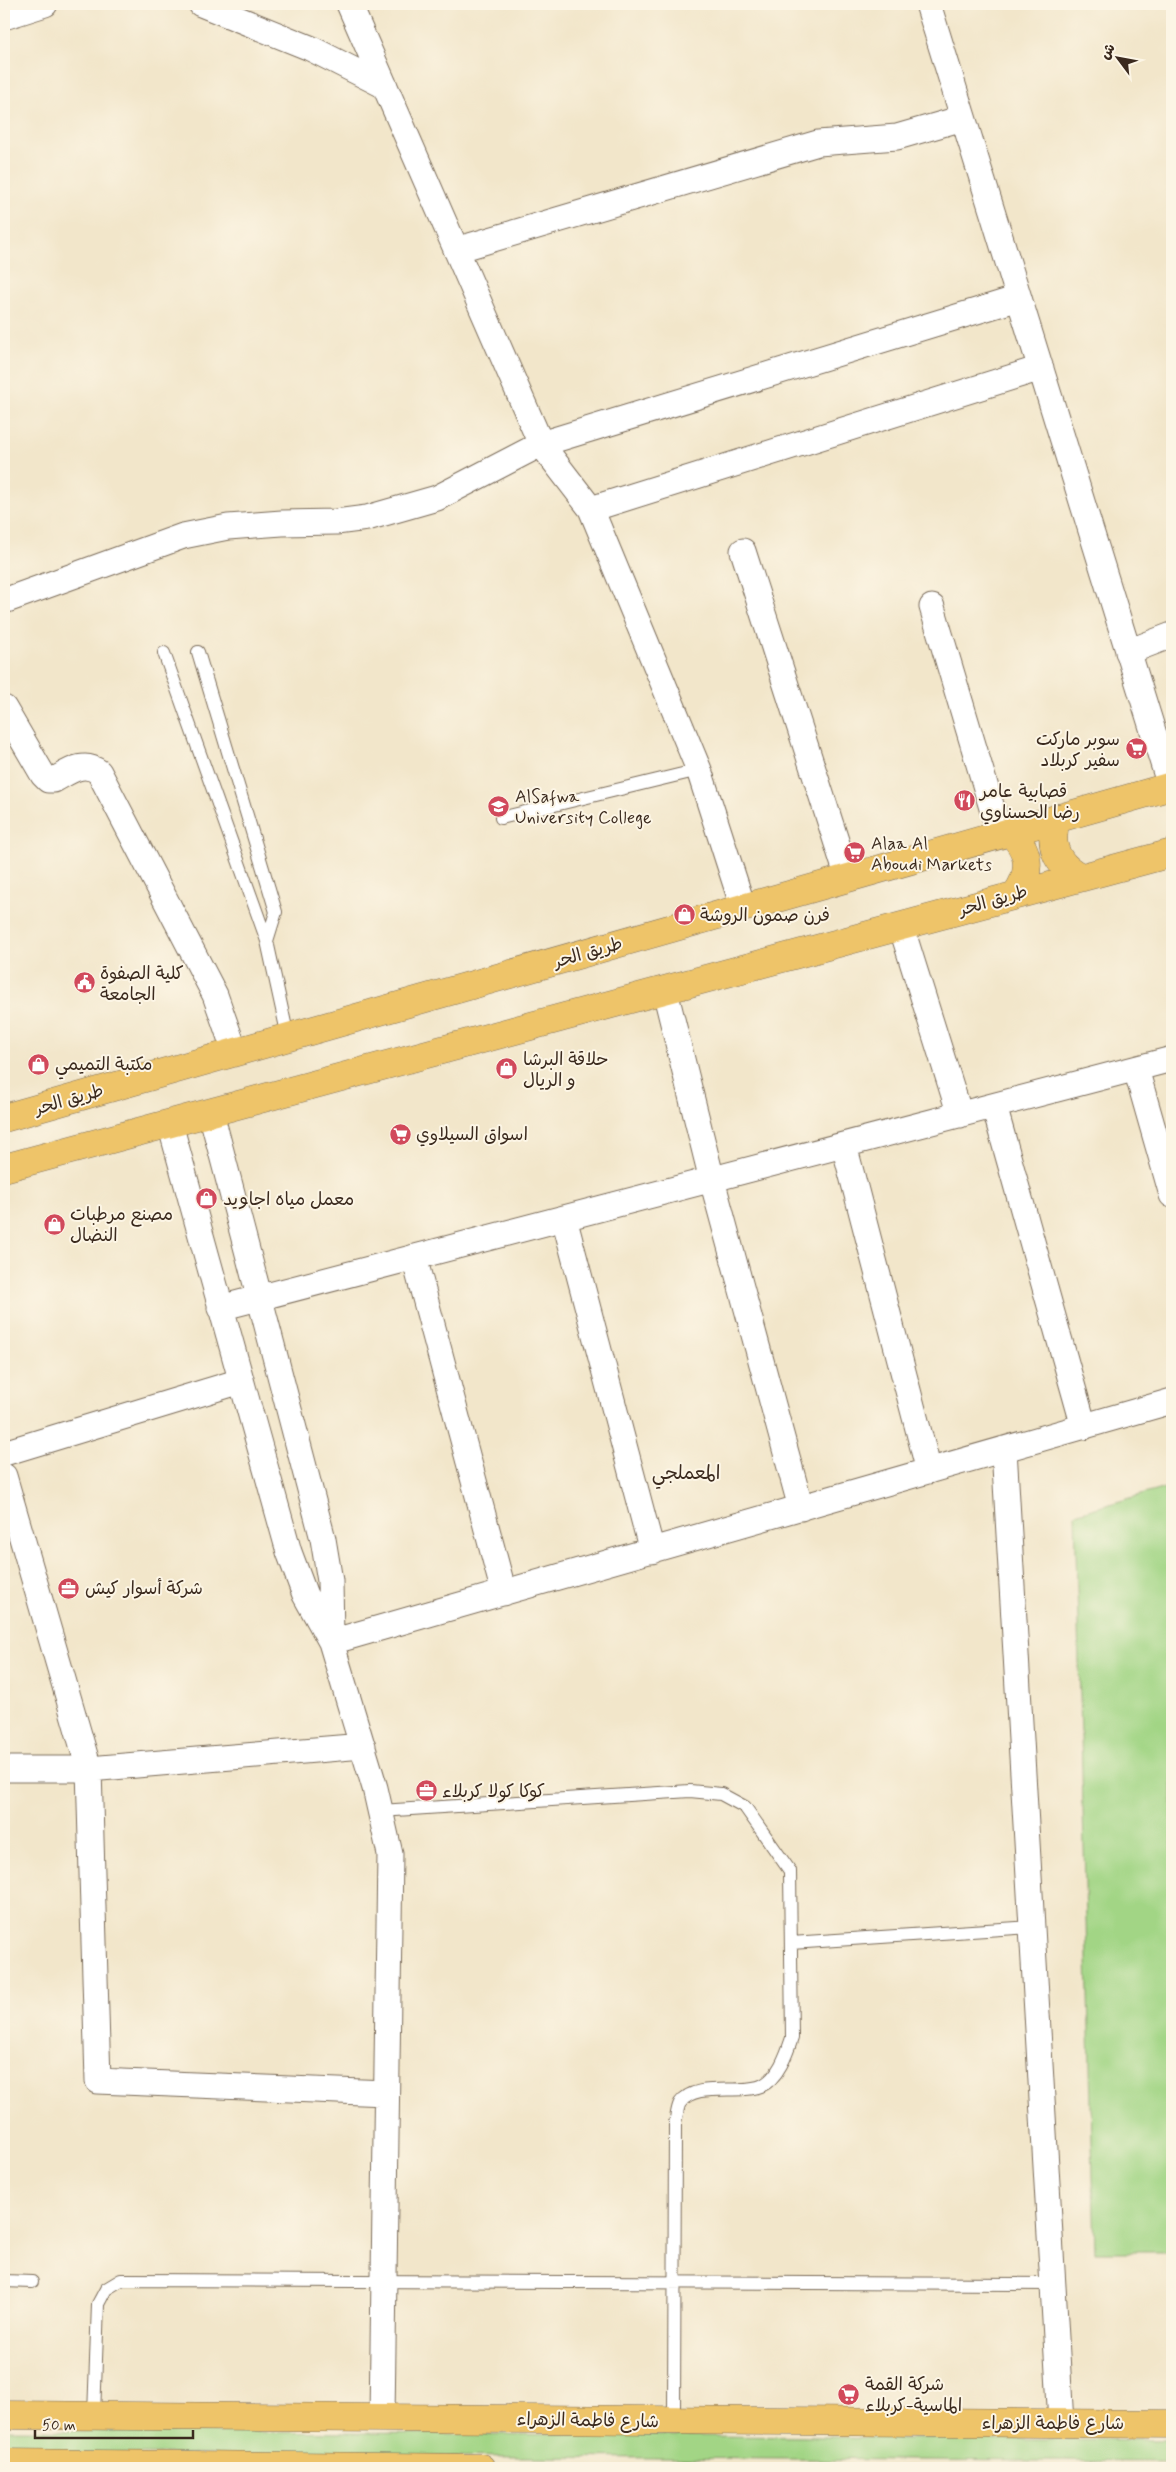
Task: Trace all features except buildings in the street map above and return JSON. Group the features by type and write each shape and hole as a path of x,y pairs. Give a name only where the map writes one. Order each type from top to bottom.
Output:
{"main road":[{"name":"طريق الحر","path":"4,1118 1171,786"},
{"path":"1057,818 1053,830 1054,852 1064,867 1079,876"},
{"path":"1005,833 1019,840 1028,861 1028,872 1017,893"},
{"name":"طريق الحر","path":"4,1168 665,991 1079,876 1172,853"},
{"name":"شارع فاطمة الزهراء","path":"4,2415 1172,2424"},
{"path":"4,2464 481,2468"}],"street":[{"path":"4,17 45,4"},
{"path":"201,4 310,48 385,86"},
{"path":"349,4 541,444 591,509 698,770 743,907"},
{"path":"928,4 1171,786"},
{"path":"456,250 818,143 897,137 964,118"},
{"path":"4,601 183,536 228,527 336,522 368,518 437,498 541,444 1019,298"},
{"path":"591,509 1041,368"},
{"path":"743,551 848,878"},
{"path":"932,607 1005,833"},
{"path":"1128,652 1172,635"},
{"path":"4,708 43,775 48,780 54,780 83,766 91,767 99,772 215,995 235,1052"},
{"path":"901,926 960,1115"},
{"path":"665,991 712,1180 801,1508"},
{"path":"220,1308 1172,1060"},
{"path":"1136,1069 1172,1195"},
{"path":"994,1106 1084,1427"},
{"path":"211,1113 328,1560 331,1642"},
{"path":"170,1124 288,1552 305,1595 331,1642 362,1746 390,1854 382,2418"},
{"path":"844,1145 929,1471"},
{"path":"564,1218 652,1551"},
{"path":"414,1257 504,1593"},
{"path":"4,1453 241,1381"},
{"path":"331,1642 1172,1401"},
{"path":"1004,1449 1061,2423"},
{"path":"4,1476 90,1769 98,2080 386,2093"},
{"path":"4,1769 90,1769 362,1746"}],"lane":[{"path":"198,652 276,912 267,941"},
{"path":"164,653 267,941 288,1037"},
{"path":"501,818 698,770"},
{"path":"380,1811 690,1791 721,1794 745,1807 790,1871 792,2038 786,2055 776,2072 763,2086 745,2090 694,2092 680,2104 676,2122 674,2420"},
{"path":"791,1943 1032,1927"},
{"path":"94,2415 98,2304 106,2289 121,2280 1053,2284"},
{"path":"4,2281 32,2282"}],"green space":[{"path":"1172,1486 1172,2252 1095,2252 1075,1514"},
{"path":"4,2430 1172,2440 1172,2462 4,2453"}],"place":[{"name":"سوبر ماركت سفير كربلاد","path":"1136,749"},
{"name":"قصابية عامر رضا الحسناوي","path":"964,801"},
{"name":"AlSafwa University College","path":"499,806"},
{"name":"Alaa Al Aboudi Markets","path":"855,853"},
{"name":"فرن صمون الروشة","path":"684,915"},
{"name":"كلية الصفوة الجامعة","path":"84,983"},
{"name":"مكتبة التميمي","path":"39,1064"},
{"name":"حلاقة البرشا و الريال","path":"507,1069"},
{"name":"اسواق السيلاوي","path":"400,1134"},
{"name":"معمل مياه اجاويد","path":"207,1199"},
{"name":"مصنع مرطبات النضال","path":"54,1224"},
{"name":"شركة أسوار كيش","path":"69,1588"},
{"name":"كوكا كولا كربلاء","path":"426,1791"},
{"name":"شركة القمة الماسية-كربلاء","path":"849,2394"}],"district":[{"name":"المعملجي","path":"686,1472"}]}
